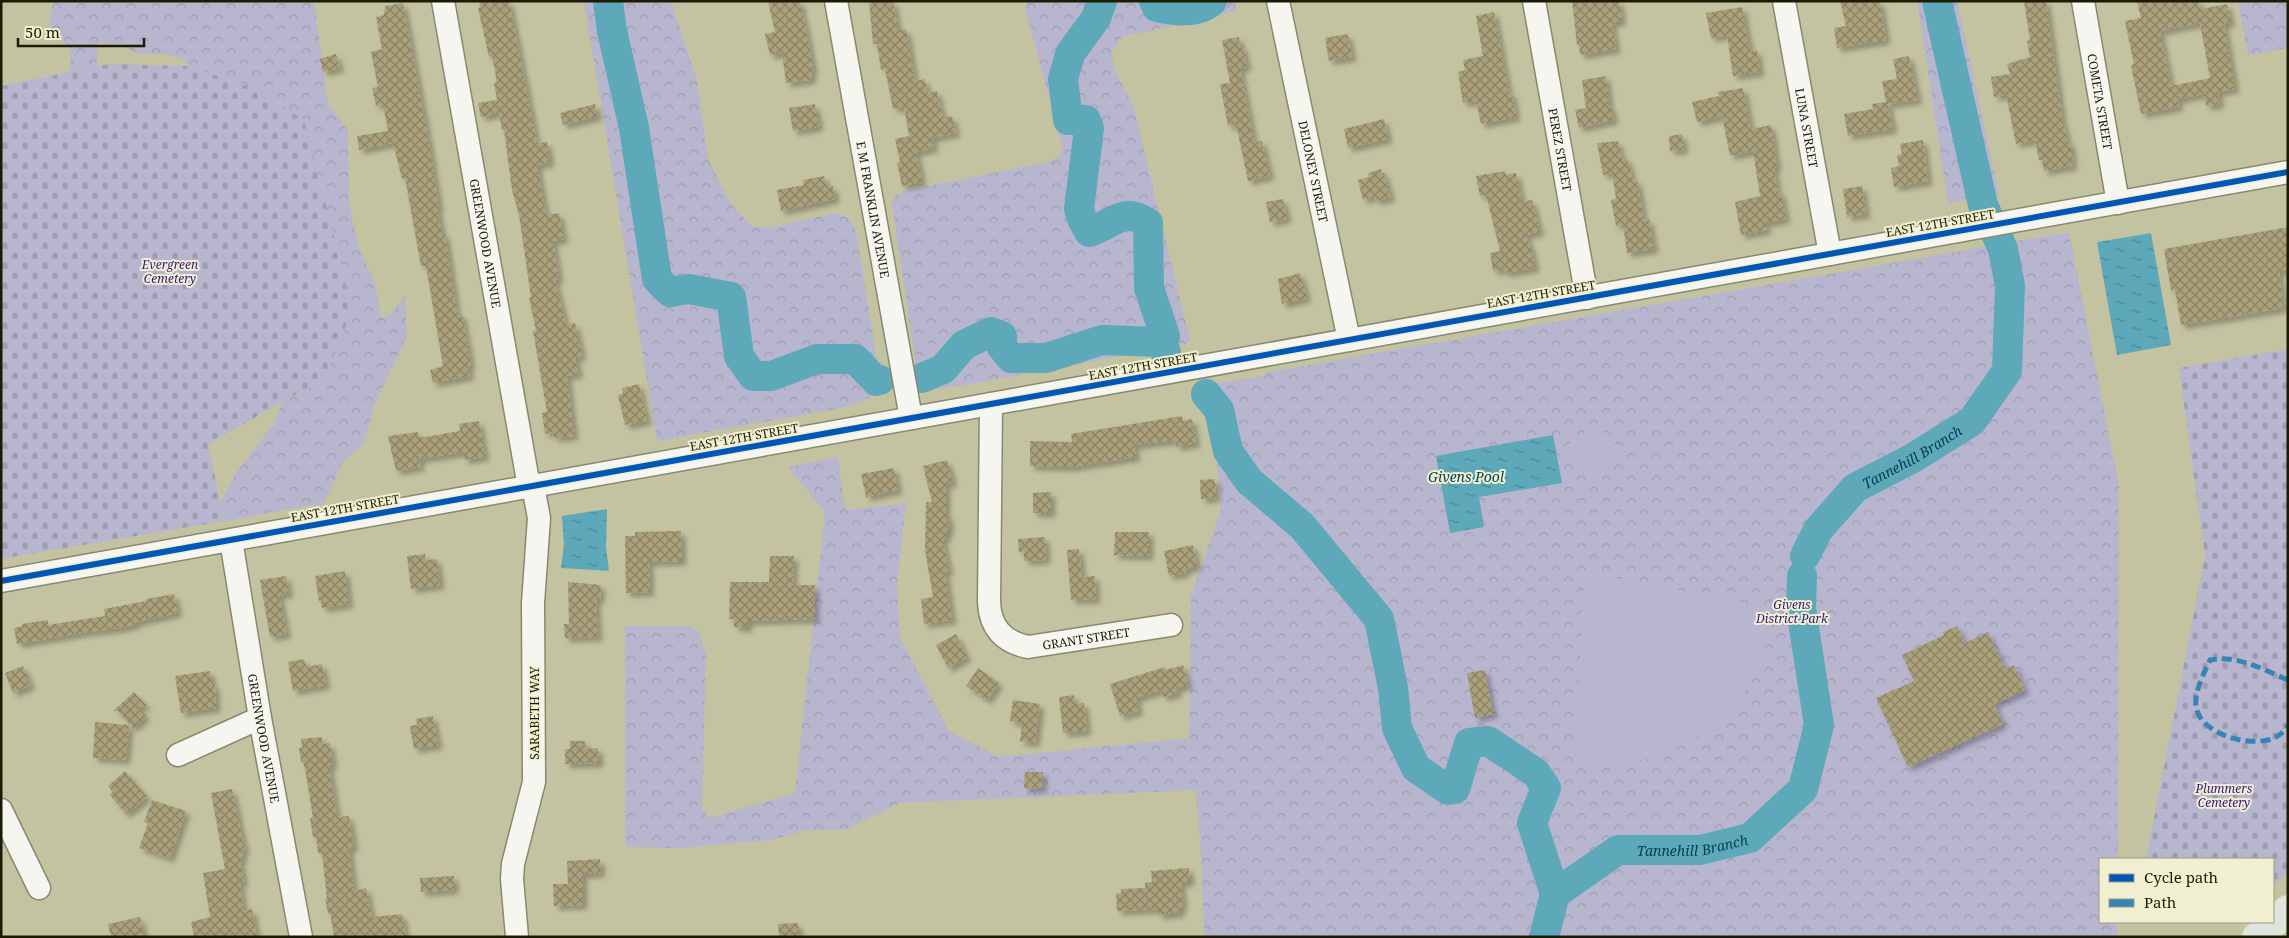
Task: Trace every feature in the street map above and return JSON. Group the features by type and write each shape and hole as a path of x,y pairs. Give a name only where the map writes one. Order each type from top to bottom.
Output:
{"main road":[{"path":"2262,935 2288,910"}],"street":[{"name":"GREENWOOD AVENUE","path":"443,1 531,486"},
{"name":"E M FRANKLIN AVENUE","path":"836,1 911,418"},
{"name":"DELONEY STREET","path":"1278,1 1349,340"},
{"name":"PEREZ STREET","path":"1534,1 1587,298"},
{"name":"LUNA STREET","path":"1784,1 1830,254"},
{"name":"COMETA STREET","path":"2082,1 2118,203"},
{"name":"EAST 12TH STREET","path":"1,581 2288,172"},
{"name":"GRANT STREET","path":"991,404 989,602 992,622 1004,638 1017,645 1028,647 1171,624"},
{"name":"SARABETH WAY","path":"517,937 512,879 513,864 534,782 533,603 539,518 531,486"},
{"name":"GREENWOOD AVENUE","path":"230,540 260,718 301,937"},
{"path":"178,755 260,718"},
{"path":"1,810 39,888"}],"green space":[{"path":"53,1 314,1 328,104 348,131 349,201 358,246 375,282 381,318 391,314 405,296 407,336 374,406 364,444 343,462 324,503 224,521 220,502 236,473 274,423 283,402 325,378 250,87 189,66 182,58 164,54 138,54 123,45 97,43 97,67 70,72 71,50 60,38 49,31"},
{"path":"584,1 671,1 697,81 708,159 731,204 752,227 774,227 834,213 849,218 856,231 880,378 870,397 847,407 657,441"},
{"path":"1026,1 1237,1 1234,12 1122,37 1112,50 1114,69 1133,105 1190,340 1186,344 965,385 926,390 918,379 892,205 894,197 903,191 1048,162 1059,157 1062,145 1026,12"},
{"path":"1917,1 1957,1 1999,194 1948,203"},
{"path":"2238,1 2288,1 2288,48 2248,55"},
{"name":"Evergreen Cemetery","path":"109,64 189,66 250,87 304,120 345,279 349,317 325,378 208,444 224,521 1,559 1,86"},
{"name":"Givens District Park","path":"2069,232 2119,486 2118,858 2099,858 2099,923 2117,923 2117,937 1204,937 1202,872 1196,790 900,803 845,830 806,830 772,840 678,848 625,847 625,626 690,626 699,632 706,654 702,809 710,818 795,793 825,512 788,467 838,457 845,510 906,503 897,586 900,638 949,731 999,757 1189,738 1191,595 1221,510 1210,384 1264,376 1263,373"},
{"name":"Plummers Cemetery","path":"2288,349 2288,873 2274,885 2274,858 2146,858 2205,556 2179,368"},
{"path":"1596,429 1607,435 1614,442 1617,451 1616,459 1605,470 1596,472 1584,470 1582,476 1570,462 1569,447 1574,435 1578,438 1586,431"},
{"path":"1597,574 1773,609 1768,636 1760,662 1738,701 1720,720 1677,748 1627,763 1601,765 1575,763 1584,583"}],"water":[{"path":"2151,233 2171,345 2117,355 2097,242"},
{"name":"Givens Pool","path":"1553,435 1562,483 1479,497 1484,527 1450,533 1436,456"},
{"path":"607,509 606,547 609,571 561,568 564,545 562,516"}],"building":[{"path":"479,1 509,1 537,143 547,142 550,163 537,165 546,215 559,213 564,239 553,241 559,279 555,280 566,325 575,323 582,356 575,357 579,374 567,376 574,436 554,438 553,432 545,434 542,413 547,412 533,331 536,331 529,297 531,297 519,215 512,190 504,130 502,130 499,113 481,117 478,103 497,100 494,83 497,82 492,56 489,57 478,8 480,7"},
{"path":"768,1 800,1 813,66 811,80 786,83 782,53 770,55 765,34 775,32"},
{"path":"869,1 893,1 898,30 906,29 915,81 925,79 927,93 937,91 943,118 952,116 956,133 932,138 934,148 916,152 922,182 902,186 897,163 900,162 895,139 909,136 904,107 893,109 885,69 881,70 877,44 873,44"},
{"path":"1572,1 1619,1 1622,21 1612,23 1616,49 1580,55 1579,45 1577,45"},
{"path":"1840,1 1880,1 1886,40 1837,48 1834,28 1846,26"},
{"path":"2024,1 2046,1 2062,118 2068,143 2071,143 2073,166 2044,171 2042,160 2039,160 2035,140 2016,144 2006,95 1994,97 1991,77 2010,74 2007,64 2030,57 2027,41 2030,40"},
{"path":"2137,1 2199,1 2200,9 2227,4 2231,22 2224,24 2235,89 2218,92 2220,104 2206,106 2204,94 2178,99 2179,107 2141,114 2131,65 2134,64 2125,21 2141,18","holes":["2200,23 2210,78 2171,86 2160,31"]},
{"path":"403,3 430,149 439,208 437,208 442,234 445,234 457,314 462,314 471,365 468,366 470,376 433,383 430,370 443,366 426,266 421,266 405,178 402,179 393,143 359,150 357,136 388,131 383,105 376,106 372,88 378,87 371,52 382,49 376,17 384,15 385,6"},
{"path":"1742,7 1750,51 1757,50 1760,72 1733,76 1727,35 1711,38 1706,13"},
{"path":"1494,12 1509,94 1512,93 1516,117 1481,124 1476,101 1463,103 1458,72 1465,70 1463,60 1483,56 1476,16"},
{"path":"1348,34 1352,57 1329,61 1325,38"},
{"path":"1239,37 1240,46 1243,46 1247,67 1240,68 1254,142 1262,141 1270,176 1248,181 1236,124 1228,126 1220,84 1230,83 1222,40"},
{"path":"336,54 340,68 323,72 320,59"},
{"path":"1909,56 1918,100 1888,104 1893,129 1848,136 1844,114 1873,109 1872,104 1886,102 1882,81 1897,79 1893,59"},
{"path":"1606,76 1609,106 1611,106 1614,120 1579,128 1575,110 1586,108 1582,80"},
{"path":"1743,88 1751,129 1771,125 1777,166 1774,167 1778,193 1781,192 1786,219 1765,223 1767,230 1741,235 1735,202 1760,196 1753,151 1730,156 1722,116 1697,122 1692,102 1719,96 1718,92"},
{"path":"595,104 598,116 563,125 560,113"},
{"path":"815,104 819,127 793,131 789,108"},
{"path":"1384,119 1388,139 1348,148 1344,129"},
{"path":"1682,134 1684,150 1670,151 1669,136"},
{"path":"1923,140 1928,181 1894,187 1891,168 1899,166 1897,155 1902,154 1900,144"},
{"path":"1618,141 1622,159 1627,158 1633,181 1637,180 1644,220 1649,219 1654,249 1627,253 1623,224 1616,226 1611,200 1616,199 1612,173 1603,175 1597,143"},
{"path":"1381,169 1391,197 1376,201 1374,196 1363,200 1358,180 1369,177 1368,173"},
{"path":"1505,171 1506,175 1516,173 1522,202 1532,200 1540,232 1526,235 1532,251 1535,268 1505,273 1504,269 1493,271 1490,253 1500,251 1486,195 1480,196 1476,176"},
{"path":"824,176 827,187 833,186 835,199 781,211 777,190 804,185 803,180"},
{"path":"1862,186 1866,214 1847,217 1843,189"},
{"path":"1283,199 1287,219 1270,222 1266,202"},
{"path":"2288,227 2288,271 2279,271 2284,308 2181,325 2175,290 2171,291 2164,249"},
{"path":"1300,273 1307,298 1282,304 1278,279"},
{"path":"639,384 647,421 625,425 618,395 623,394 622,388"},
{"path":"1182,416 1183,421 1192,419 1196,443 1176,447 1175,440 1134,445 1136,457 1071,467 1030,466 1030,441 1072,442 1071,434"},
{"path":"479,421 485,457 464,460 463,452 419,459 421,467 396,471 388,436 418,432 419,438 460,431 459,424"},
{"path":"947,460 953,482 946,484 946,516 949,516 949,532 946,532 946,538 943,539 949,571 945,572 952,620 924,624 921,599 933,597 925,550 926,502 932,502 923,466"},
{"path":"894,468 898,490 866,497 861,474"},
{"path":"1215,479 1216,498 1201,499 1200,480"},
{"path":"1051,492 1051,513 1033,513 1033,493"},
{"path":"681,531 682,561 649,562 650,592 626,593 625,536 635,536 635,532"},
{"path":"1115,532 1149,532 1149,556 1114,555"},
{"path":"1045,537 1046,560 1024,561 1024,551 1019,552 1018,539"},
{"path":"1193,545 1197,566 1185,569 1186,573 1169,576 1164,551"},
{"path":"1079,549 1082,577 1095,576 1096,599 1071,600 1067,550"},
{"path":"425,554 426,560 437,559 440,585 411,589 407,556"},
{"path":"770,556 794,556 793,585 815,585 815,619 748,621 748,628 734,627 734,619 729,619 730,582 769,582"},
{"path":"345,571 349,604 322,608 315,576"},
{"path":"286,576 289,593 279,595 287,634 270,637 260,580"},
{"path":"568,582 601,585 600,599 596,599 598,637 565,638 564,624 569,624"},
{"path":"174,594 178,613 136,622 137,624 122,628 17,644 14,628 22,626 22,624 48,620 48,625 105,616 104,609"},
{"path":"1957,626 1965,643 1988,632 2005,669 2014,665 2025,690 1994,704 2003,724 1908,767 1876,698 1914,681 1902,655 1944,635 1943,632"},
{"path":"956,634 967,657 948,668 936,645"},
{"path":"304,659 306,667 322,664 326,685 293,691 288,662"},
{"path":"1183,665 1188,685 1176,688 1178,693 1163,697 1161,690 1136,698 1139,711 1120,716 1110,684 1165,667 1166,670"},
{"path":"23,666 31,685 13,693 5,673"},
{"path":"978,668 999,683 987,700 966,686"},
{"path":"1485,670 1493,714 1475,718 1467,673"},
{"path":"210,671 212,684 215,684 216,708 181,713 175,676"},
{"path":"134,692 147,706 138,707 146,716 133,728 118,711 113,711"},
{"path":"1074,695 1075,704 1084,703 1087,731 1063,733 1059,697"},
{"path":"1013,700 1040,704 1035,743 1020,741 1022,723 1010,721"},
{"path":"433,716 438,745 414,749 410,726 417,725 416,719"},
{"path":"95,722 129,725 126,760 93,758"},
{"path":"322,737 322,744 330,743 333,765 329,765 337,817 349,816 354,847 349,848 354,891 366,888 372,917 402,914 406,937 334,937 330,913 328,913 325,899 327,899 322,853 318,853 316,837 313,837 310,818 313,818 305,768 303,762 301,762 299,748 302,748 301,739"},
{"path":"570,741 585,741 585,749 598,748 599,763 565,764 565,749 570,749"},
{"path":"125,771 147,797 126,814 110,795 113,792 108,786"},
{"path":"1025,772 1043,772 1042,789 1024,788"},
{"path":"232,789 245,850 242,851 243,859 240,860 244,882 240,883 244,911 252,909 257,937 194,937 191,922 210,917 203,873 225,869 211,793"},
{"path":"152,800 186,811 170,858 139,848 148,823 144,822"},
{"path":"600,859 601,873 583,874 583,905 554,906 553,884 568,884 567,861"},
{"path":"1189,868 1190,882 1181,882 1183,907 1180,907 1180,913 1158,915 1158,909 1117,911 1116,894 1121,893 1121,889 1145,888 1145,883 1152,882 1151,871"},
{"path":"454,876 454,890 421,892 420,878"},
{"path":"140,917 144,937 111,937 108,924"},
{"path":"798,923 799,937 779,937 778,924"}],"waterway":[{"path":"608,1 612,31 634,128 657,279 670,292 689,289 731,297 739,356 753,376 771,376 817,359 855,359 876,381 880,380"},
{"path":"1102,1 1096,18 1070,54 1063,79 1068,120 1086,120 1089,128 1079,209 1089,232 1125,216 1139,218 1148,223 1149,288 1165,336 1159,342"},
{"path":"1154,1 1157,7 1171,10 1193,10 1212,1"},
{"name":"Tannehill Branch","path":"1805,556 1818,530 1855,488 1913,458 1972,421 2007,371 2010,286 2003,249 1983,205 1937,1"},
{"path":"922,378 943,369 964,345 991,332 1002,336 1002,347 1011,358 1046,358 1102,340 1159,342 1166,352"},
{"path":"1206,394 1219,410 1228,451 1249,481 1302,526 1379,619 1393,688 1397,728 1416,768 1448,790 1455,789 1469,743 1488,741 1536,773 1546,788 1532,823 1555,894"},
{"name":"Tannehill Branch","path":"1544,937 1555,894 1618,850 1700,850 1750,838 1803,789 1819,725 1801,608 1802,576"}],"marked path":[{"path":"2288,680 2240,661 2230,659 2210,660 2196,695 2196,707 2200,717 2207,725 2228,737 2241,740 2264,741 2279,736 2288,725"}],"cycle path":[{"path":"1,581 2288,172"}]}
